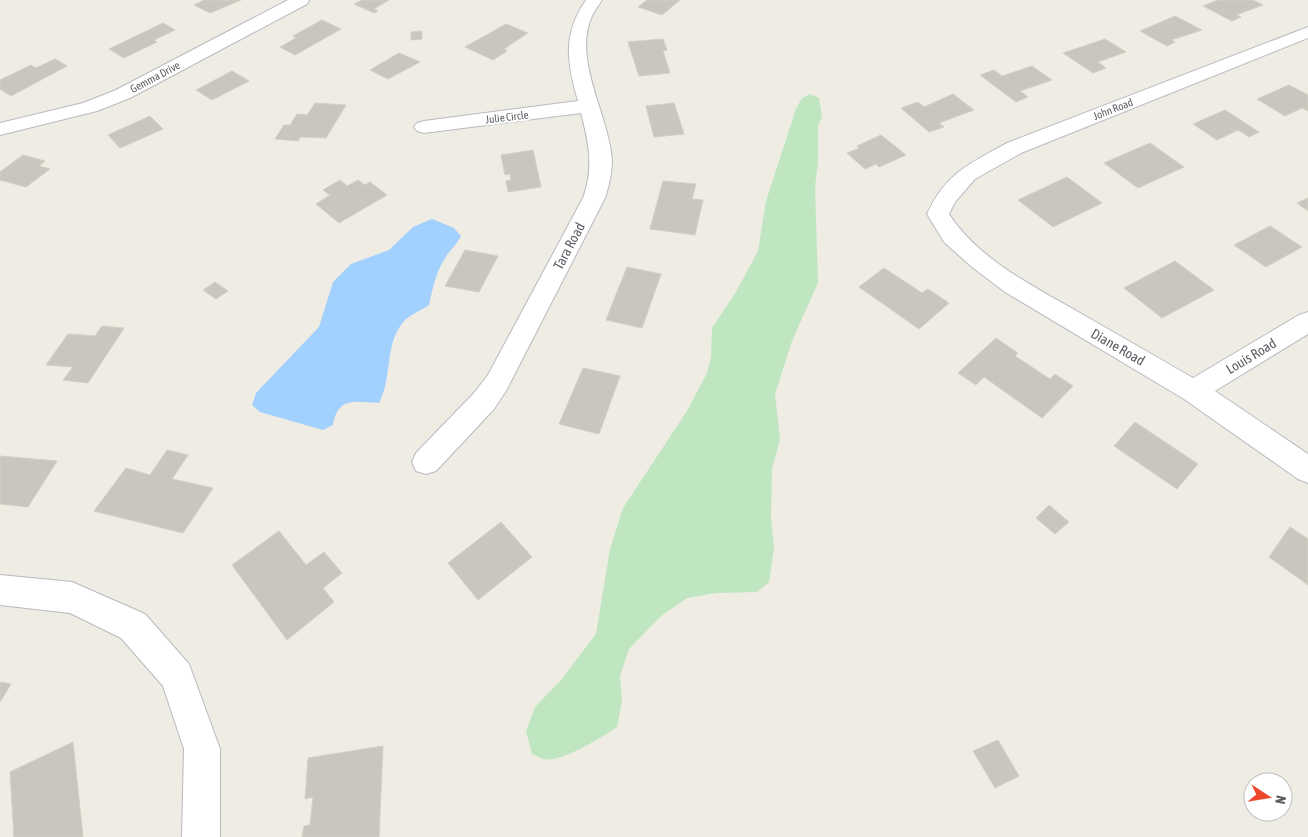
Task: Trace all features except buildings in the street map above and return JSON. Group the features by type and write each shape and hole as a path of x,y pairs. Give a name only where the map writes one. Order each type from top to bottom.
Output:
{"street":[{"name":"Gemma Drive","path":"0,129 90,108 123,94 301,0"},
{"name":"Tara Road","path":"426,462 484,401 496,383 594,198 601,180 601,156 578,55 578,36 582,19 594,0"},
{"name":"John Road","path":"938,214 955,185 967,174 1014,148 1308,32"},
{"name":"Julie Circle","path":"424,127 589,106"},
{"name":"Diane Road","path":"938,214 952,236 980,262 1014,286 1193,391 1308,470"},
{"name":"Louis Road","path":"1193,391 1308,322"},
{"path":"0,590 72,598 133,626 177,676 202,749 201,837"}],"green space":[{"path":"810,94 819,98 822,116 818,127 818,163 815,187 818,283 792,341 775,394 780,439 772,469 771,518 774,548 769,582 757,592 716,593 687,598 661,616 629,649 620,676 622,701 617,727 592,743 571,753 551,759 542,759 532,754 526,731 535,707 561,680 596,634 610,549 623,508 687,411 707,373 711,357 712,328 736,292 758,251 766,201 796,109 802,98"}],"water":[{"path":"432,219 454,228 461,236 440,267 429,305 406,319 394,338 384,392 379,403 355,402 343,405 335,416 333,425 323,430 260,412 252,405 256,393 319,327 333,282 351,264 389,250 413,227"}]}
